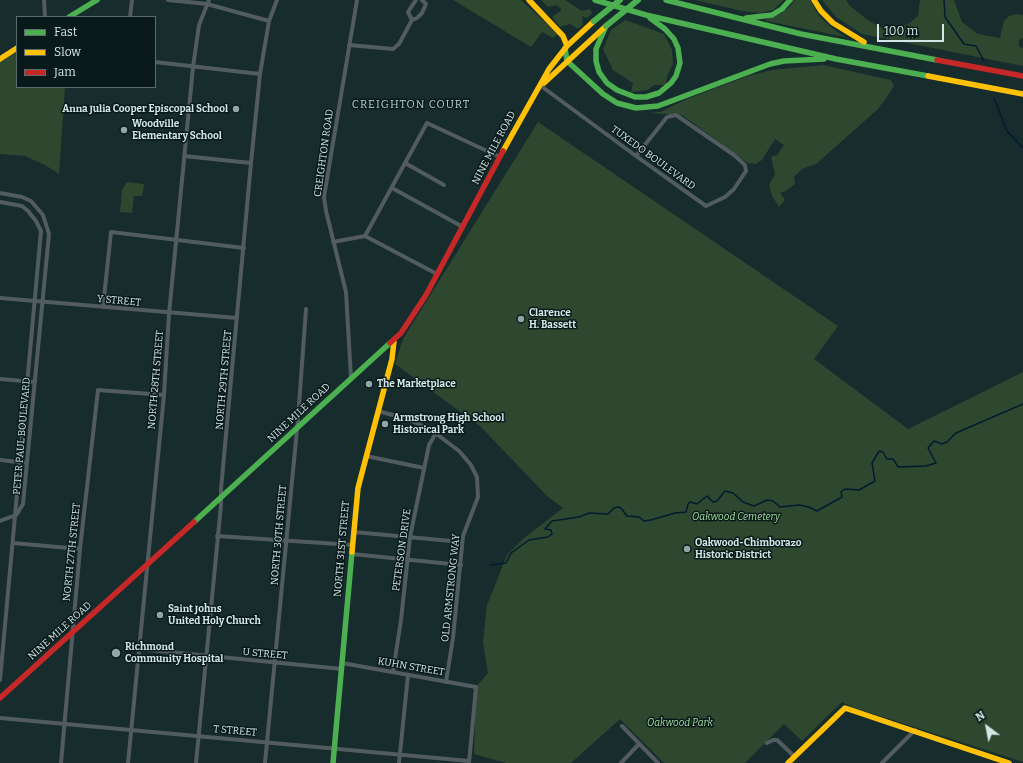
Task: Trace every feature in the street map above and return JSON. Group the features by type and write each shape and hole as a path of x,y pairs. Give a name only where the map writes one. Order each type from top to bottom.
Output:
{"main road":[{"path":"71,16 97,0"},
{"path":"529,0 563,36 566,47 567,61 603,94 617,103 636,108 658,106 770,64 805,60 836,59"},
{"path":"595,0 646,15 836,59 1023,94"},
{"name":"NINE MILE ROAD","path":"0,698 394,341 413,316 437,274 549,69 566,47 594,20 620,0"},
{"name":"NINE MILE ROAD","path":"541,86 606,26 638,0"},
{"path":"666,0 801,34 869,45 1023,76"},
{"path":"740,19 772,15 782,9 790,0"},
{"path":"814,0 821,11 842,31 869,45"},
{"path":"606,26 597,44 596,52 596,64 602,78 613,88 622,93 638,97 652,96 666,88 674,80 678,70 680,58 678,48 672,36 646,15"},
{"path":"0,59 16,49"},
{"name":"NORTH 31ST STREET","path":"333,763 358,488 394,341"},
{"path":"788,763 845,708 915,730 1009,763"}],"street":[{"path":"44,0 45,16"},
{"path":"130,16 132,0"},
{"path":"168,0 208,2 269,21"},
{"name":"NORTH 29TH STREET","path":"196,763 222,498 260,74 269,21 277,0"},
{"path":"412,20 408,12 416,0"},
{"path":"349,45 393,49 400,44 412,20 418,18 422,13 426,4 422,0"},
{"name":"CREIGHTON ROAD","path":"351,379 346,292 333,242 324,197 356,1"},
{"name":"NORTH 28TH STREET","path":"128,763 164,395 193,67 199,25 208,2"},
{"path":"156,62 260,74"},
{"name":"TUXEDO BOULEVARD","path":"541,86 636,156 706,206 725,197 734,189 744,175 746,169 745,165 676,115 668,116 636,156"},
{"path":"365,236 427,123 500,157"},
{"path":"184,156 251,163"},
{"path":"406,163 444,185"},
{"path":"392,188 463,227"},
{"name":"PETER PAUL BOULEVARD","path":"0,193 22,197 31,201 43,215 46,221 48,234 23,504 16,514"},
{"name":"PETER PAUL BOULEVARD","path":"0,202 22,206 36,220 40,231 18,462 16,514"},
{"path":"103,307 111,232 244,248"},
{"path":"333,242 365,236 437,274"},
{"name":"Y STREET","path":"0,298 170,314 237,318"},
{"name":"NORTH 30TH STREET","path":"265,763 298,428 306,309"},
{"path":"0,379 35,382"},
{"name":"NORTH 27TH STREET","path":"61,763 80,548 98,390 164,395"},
{"name":"OLD ARMSTRONG WAY","path":"378,411 412,421 436,433 459,451 475,472 478,481 477,501 462,542 453,638 446,682"},
{"name":"PETERSON DRIVE","path":"393,672 401,620 410,537 429,446 436,433"},
{"path":"366,456 424,468"},
{"path":"0,460 27,463"},
{"path":"0,521 16,514 2,637 0,680"},
{"path":"354,532 462,542"},
{"path":"218,536 353,545"},
{"path":"13,543 80,548"},
{"path":"352,554 460,564"},
{"name":"U STREET","path":"139,649 275,663 342,666"},
{"name":"KUHN STREET","path":"342,666 393,672 476,687 469,762"},
{"path":"399,763 408,675"},
{"name":"T STREET","path":"0,718 400,754 469,762"},
{"path":"622,726 658,763"},
{"path":"882,763 915,730"},
{"path":"767,743 777,740 795,757"},
{"path":"621,763 639,744"}],"green space":[{"path":"453,0 521,0 558,34 553,38 542,32 531,47"},
{"path":"541,0 565,0 582,11 590,9 592,13 587,18 582,16 583,25 578,29 570,24 560,27 552,17 562,10 557,5 548,7"},
{"path":"695,0 784,0 773,10 760,13 742,11"},
{"path":"794,0 810,0 819,16 845,37 766,21 766,19 781,14 791,5"},
{"path":"822,0 846,0 850,6 869,21 882,28 895,29 910,23 918,16 920,0 954,0 962,22 978,34 1000,38 1004,21 1009,16 1017,14 1023,15 1023,38 1019,40 1019,47 1023,48 1023,66 862,34 836,17"},
{"path":"625,20 664,34 672,50 673,64 667,76 666,85 654,85 648,90 631,92 633,83 613,70 603,49 611,30"},
{"path":"16,53 16,88 65,88 59,174 45,165 25,156 0,154 0,62"},
{"path":"823,65 891,80 894,86 877,110 816,164 802,169 794,177 795,184 786,191 780,193 785,200 779,207 772,196 769,185 775,174 771,157 777,155 784,145 775,139 762,160 756,164 748,163 682,115 648,113 660,112 687,99 748,76 772,70"},
{"name":"Oakwood Cemetery","path":"538,122 838,326 814,359 908,429 1023,372 1023,762 852,707 842,702 802,741 784,724 745,763 664,763 620,719 571,763 506,763 474,754 476,687 488,673 483,642 487,605 507,555 523,539 563,508 547,496 481,427 395,364 403,339"},
{"path":"127,182 144,184 142,196 134,196 132,213 120,212 122,190"}],"waterway":[{"path":"944,0 945,17 964,44 976,46 984,61"},
{"path":"994,98 1007,131 1023,148"},
{"path":"491,565 506,563 511,553 529,540 548,537 552,534 551,530 545,529 552,521 579,517 589,513 608,514 614,508 618,507 621,508 627,516 639,517 644,521 651,520 675,513 686,512 690,502 697,504 707,496 713,502 717,501 725,491 733,493 743,502 754,506 767,500 773,501 780,507 799,505 809,507 817,511 842,497 841,492 845,489 859,490 875,481 872,463 879,451 883,452 887,459 893,459 898,467 926,466 936,463 928,448 934,441 942,444 947,442 956,433 1023,404"}],"traffic: fast":[{"path":"71,16 97,0"},
{"path":"595,0 646,15 836,59 928,76"},
{"path":"594,21 620,0"},
{"path":"606,26 638,0"},
{"path":"666,0 801,34 937,60"},
{"path":"746,18 772,15 782,9 790,0"},
{"path":"606,26 596,49 596,61 599,72 607,83 617,90 635,97 646,97 659,93 671,83 676,76 680,63 678,48 674,39 665,29 650,18"},
{"path":"565,48 567,61 603,94 617,103 636,108 658,106 770,64 784,61 824,59"},
{"path":"194,522 390,343"},
{"path":"333,763 352,552"}],"traffic: slow":[{"path":"529,0 563,36 567,46"},
{"path":"814,0 821,11 833,23 864,42"},
{"path":"503,151 549,69 567,46 594,21"},
{"path":"544,83 606,26"},
{"path":"0,59 16,49"},
{"path":"928,76 1023,94"},
{"path":"352,552 358,488 392,359 394,341"},
{"path":"788,763 845,708 1009,763"}],"traffic: jam":[{"path":"937,60 1023,76"},
{"path":"390,343 401,333 426,295 503,151"},
{"path":"0,698 194,522"}],"place":[{"name":"Anna Julia Cooper Episcopal School","path":"236,109"},
{"name":"Woodville Elementary School","path":"124,130"},
{"name":"Clarence H. Bassett","path":"521,319"},
{"name":"The Marketplace","path":"369,384"},
{"name":"Armstrong High School Historical Park","path":"385,424"},
{"name":"Oakwood-Chimborazo Historic District","path":"687,549"},
{"name":"Saint Johns United Holy Church","path":"160,615"},
{"name":"Richmond Community Hospital","path":"116,653"}],"district":[{"name":"CREIGHTON COURT","path":"411,105"}],"park label":[{"name":"Oakwood Park","path":"680,723"}]}
